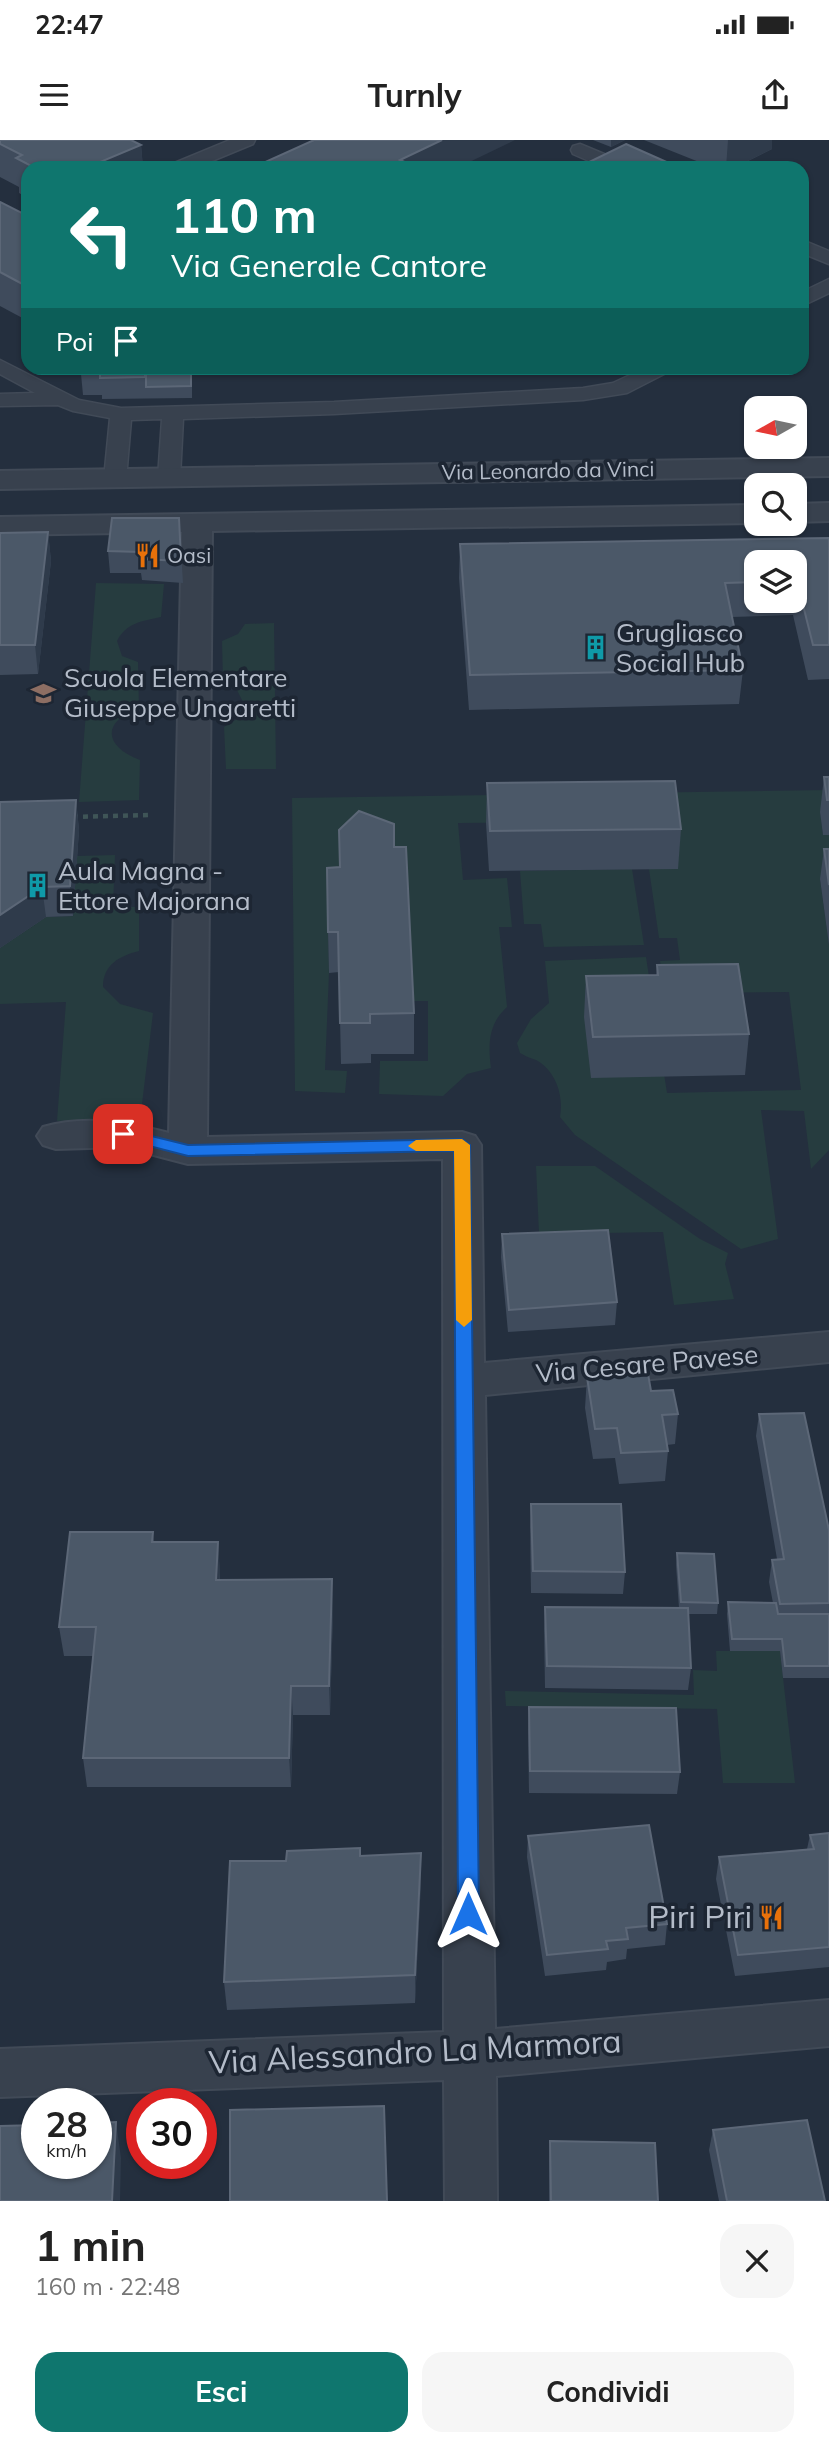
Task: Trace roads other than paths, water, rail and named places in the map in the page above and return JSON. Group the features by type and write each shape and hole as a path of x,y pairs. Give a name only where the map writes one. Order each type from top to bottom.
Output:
{"street":[{"name":"Via Leonardo da Vinci","path":"0,480 829,467"},
{"path":"266,522 267,476"},
{"path":"124,478 126,524"},
{"path":"807,513 829,512"},
{"name":"Via Leonardo da Vinci","path":"0,526 744,513"},
{"path":"188,1151 191,1094 191,814 197,523"},
{"path":"56,1136 123,1134 188,1151 462,1145 470,2181"},
{"name":"Via Cesare Pavese","path":"465,1381 829,1347"},
{"name":"Via Alessandro La Marmora","path":"0,2073 470,2055 829,2023"}],"lane":[{"path":"198,161 246,140"},
{"path":"580,150 605,161"},
{"path":"809,249 829,258"},
{"path":"809,296 829,285"},
{"path":"0,366 73,405 121,414 334,408 583,394 619,388 646,375"},
{"path":"0,400 60,399"},
{"path":"169,478 173,413"},
{"path":"121,414 124,478"}],"place":[{"name":"Oasi","path":"147,556"},
{"name":"Grugliasco Social Hub","path":"596,648"},
{"name":"Scuola Elementare Giuseppe Ungaretti","path":"44,693"},
{"name":"Aula Magna - Ettore Majorana","path":"38,886"},
{"name":"Piri Piri","path":"772,1917"}]}
